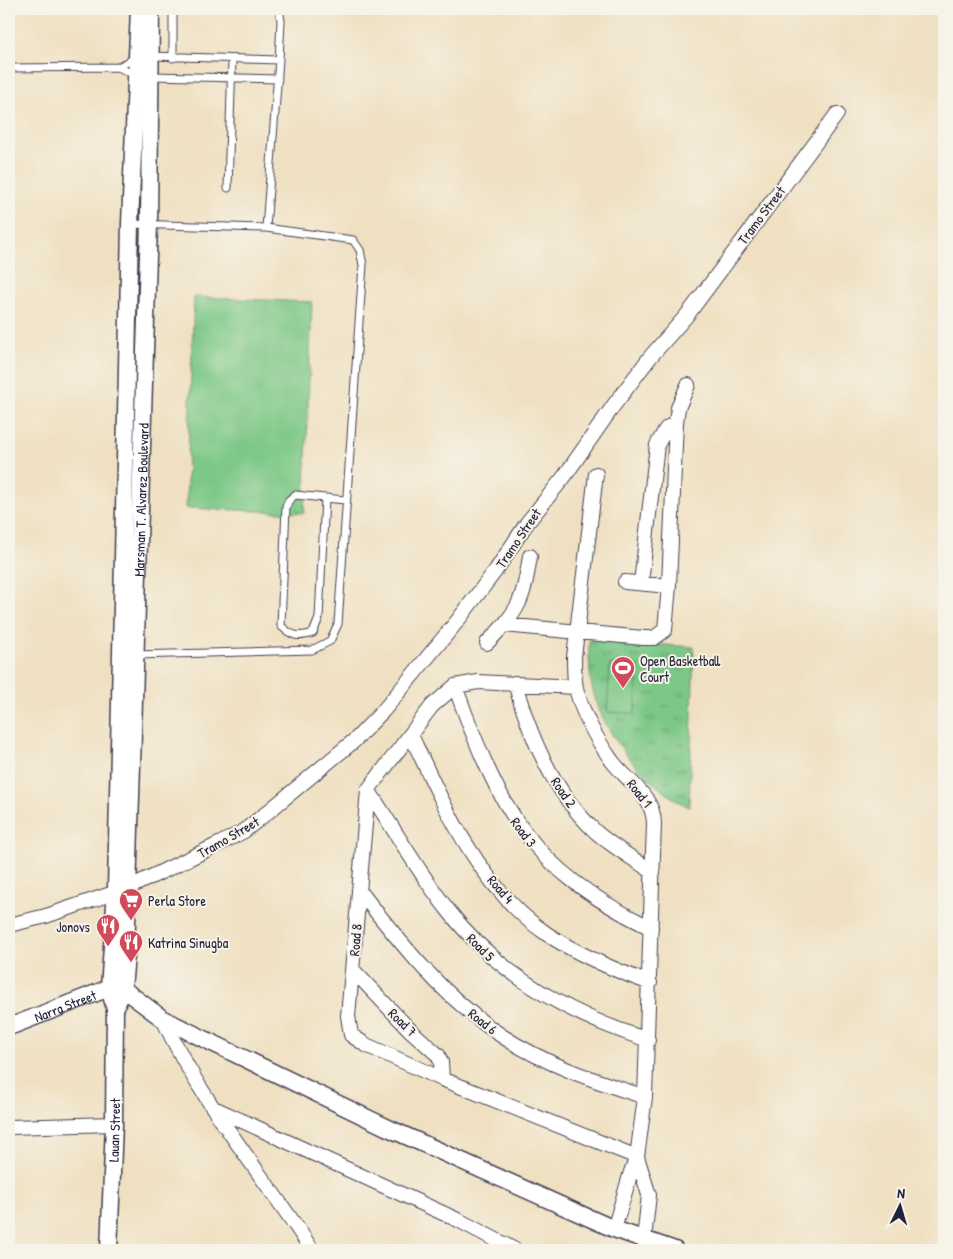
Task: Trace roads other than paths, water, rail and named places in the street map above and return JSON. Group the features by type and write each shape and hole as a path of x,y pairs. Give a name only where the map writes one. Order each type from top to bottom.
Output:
{"street":[{"name":"Marsman T. Alvarez Boulevard","path":"128,654 149,224 144,56 139,9"},
{"name":"Marsman T. Alvarez Boulevard","path":"144,56 151,9"},
{"name":"Marsman T. Alvarez Boulevard","path":"116,989 122,890 128,654 130,224 144,76"},
{"name":"Tramo Street","path":"9,925 46,916 122,890 244,830 328,765 383,711 490,578 527,523 564,477 614,405 651,356 688,314 837,114"},
{"path":"504,625 643,638 660,635 667,623 676,422 678,408 688,385"},
{"path":"641,583 657,445 666,429 676,422"},
{"name":"Road 1","path":"596,474 574,657 576,687 585,713 613,761 645,796 654,809 648,1040 645,1097 637,1157"},
{"path":"487,643 504,625 521,602 530,556"},
{"path":"625,582 669,586"},
{"path":"368,790 432,706 455,686 478,682 576,687"},
{"name":"Road 2","path":"514,683 523,713 557,785 575,810 597,832 653,872"},
{"name":"Road 3","path":"455,686 495,787 513,818 542,854 594,898 651,928"},
{"name":"Road 4","path":"410,735 438,793 471,849 489,876 521,911 547,934 575,950 621,973 650,982"},
{"name":"Road 8","path":"368,790 348,1016 351,1035 366,1046 442,1079 637,1157"},
{"name":"Road 5","path":"368,790 448,911 473,940 499,964 547,998 609,1026 648,1040"},
{"name":"Road 6","path":"359,890 397,938 434,979 452,997 502,1037 570,1072 645,1097"},
{"name":"Road 7","path":"353,970 409,1030 438,1055 441,1062 442,1079"},
{"path":"116,989 163,1019 386,1127 614,1229 675,1250"},
{"name":"Lauan Street","path":"109,1250 114,1124 116,989"},
{"name":"Narra Street","path":"9,1027 116,989"},
{"path":"163,1019 181,1056 214,1108 312,1250"},
{"path":"214,1108 460,1221 515,1250"},
{"path":"9,1127 114,1124"},
{"path":"614,1229 637,1157"},
{"path":"637,1157 650,1195 644,1239"}],"lane":[{"path":"172,58 173,9"},
{"path":"266,228 278,79 281,21 279,9"},
{"path":"118,67 144,56 279,60"},
{"path":"228,188 232,59"},
{"path":"9,68 118,67 144,76 278,79"},
{"path":"128,654 312,650 330,641 338,624 345,500 363,265 360,250 352,240 266,228 130,224"},
{"path":"325,498 319,618 313,633 303,637 291,636 281,626 286,507 289,500 295,495 325,498 345,500"}],"place":[{"name":"Open Basketball Court","path":"623,689"},
{"name":"Perla Store","path":"131,921"},
{"name":"Jonovs","path":"108,947"},
{"name":"Katrina Sinugba","path":"131,963"}]}
